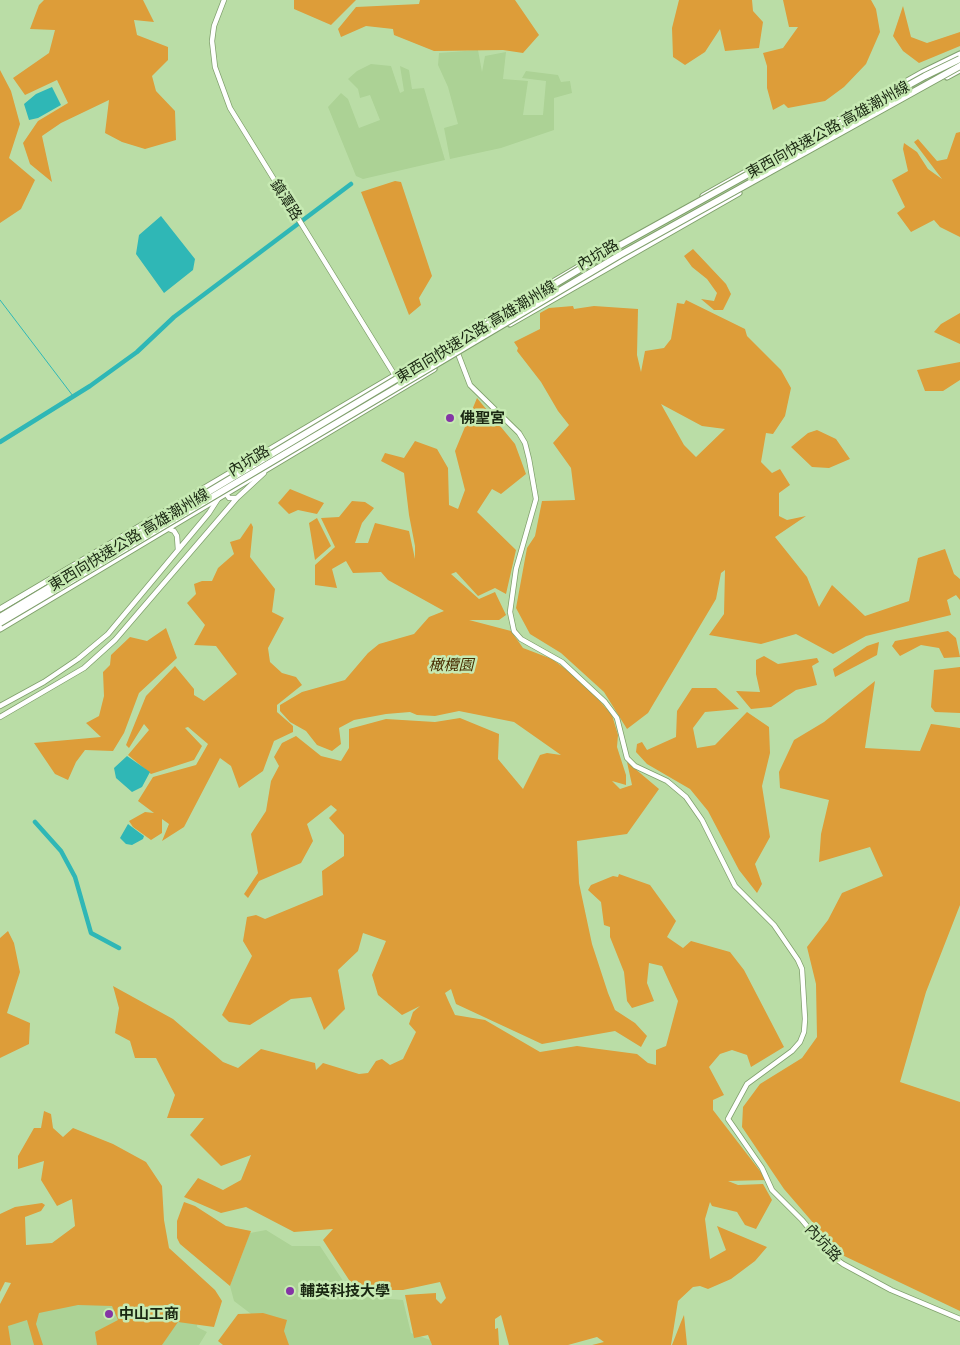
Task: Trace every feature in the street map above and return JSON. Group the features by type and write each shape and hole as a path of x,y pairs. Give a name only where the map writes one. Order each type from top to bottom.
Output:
{"highway":[{"name":"東西向快速公路 高雄潮州線","path":"0,616 616,248 925,76 960,59"},
{"name":"東西向快速公路 高雄潮州線","path":"0,623 620,255 960,66"}],"main road":[{"name":"內坑路","path":"216,481 453,339 819,130 960,54"},
{"name":"內坑路","path":"218,499 458,354 622,258 960,70"},
{"path":"0,609 216,481"},
{"path":"0,629 218,499"}],"street":[{"name":"鎮潭路","path":"224,0 214,26 212,41 215,67 235,118 403,388"},
{"path":"453,339 458,354"},
{"name":"內坑路","path":"458,354 470,385 519,433 526,444 536,499 516,569 510,612 514,631 521,639 562,662 605,702 617,718 624,749 635,766 667,781 686,797 709,833 735,886 783,936 791,947 802,970 804,1032 800,1042 792,1051 747,1084 728,1119 759,1162 772,1190 802,1220 832,1256 891,1290 960,1319"},
{"name":"內坑路","path":"0,716 84,668 115,640 237,498 268,469"},
{"path":"216,481 229,498 237,498"},
{"name":"內坑路","path":"0,706 51,678 108,634 209,514 218,499 220,490 216,481"},
{"path":"168,529 174,530 177,536 178,550"}],"shaded area":[{"path":"478,50 482,72 485,56 506,52 503,79 528,81 523,115 543,115 546,81 522,78 526,71 558,75 561,82 570,81 572,93 554,98 554,130 501,148 450,159 444,128 458,124 448,87 438,65 439,53"},
{"path":"371,64 391,66 400,93 404,91 400,66 409,70 412,89 424,88 445,160 363,179 356,176 328,107 341,93 348,99 359,128 380,120 370,95 360,98 358,89 348,79 357,71"},
{"name":"輔英科技大學","path":"266,1230 292,1246 320,1246 353,1296 403,1300 411,1333 430,1340 432,1345 280,1345 263,1323 234,1301 230,1286 250,1233"},
{"name":"中山工商","path":"60,1302 199,1307 197,1327 207,1332 199,1345 0,1345 0,1318"}],"green space":[{"path":"44,0 143,0 154,22 134,20 137,35 168,47 168,60 152,76 156,91 175,111 176,140 145,149 122,142 105,133 109,100 61,123 42,136 52,182 30,164 23,143 38,121 68,103 57,80 25,95 13,78 49,53 55,30 30,29 39,5"},
{"path":"294,0 356,0 331,25 294,9"},
{"path":"420,0 515,0 539,35 523,53 503,50 434,51 394,35 393,29 366,26 341,37 338,29 356,7 419,4"},
{"path":"679,0 752,0 753,11 763,22 759,48 725,51 720,29 705,52 685,65 673,57 672,28"},
{"path":"783,0 871,0 876,9 880,32 866,64 844,87 825,101 788,108 784,104 773,110 767,88 767,66 763,53 783,48 798,27 789,27"},
{"path":"903,6 911,37 927,43 960,32 960,46 919,63 903,51 893,36"},
{"path":"0,70 11,91 20,124 9,158 35,180 21,209 0,223"},
{"path":"960,132 960,237 940,227 934,220 911,232 897,213 905,207 892,180 908,171 903,149 904,143 917,152 928,169 942,179 914,142 918,139 937,161 947,159 956,133"},
{"path":"395,181 401,182 432,276 419,298 421,305 409,315 361,192"},
{"path":"693,249 726,284 731,294 723,310 714,310 701,299 714,301 717,293 707,279 692,267 684,256"},
{"path":"686,300 745,329 747,336 781,370 791,388 785,416 773,434 766,433 761,462 772,473 780,469 790,485 779,493 779,516 787,520 806,516 775,537 807,577 819,607 832,585 865,616 909,601 918,558 945,549 954,574 960,579 960,600 956,595 947,600 951,615 866,636 833,654 796,634 761,644 709,635 724,614 725,570 721,573 716,599 648,713 627,729 604,692 561,653 530,634 516,608 527,548 535,536 542,501 575,500 571,468 553,443 569,425 558,411 541,382 517,351 518,348 514,342 540,329 540,313 549,308 573,306 574,309 594,306 638,309 637,355 641,372 645,351 664,348 671,339 677,303 684,304","holes":["661,404 702,426 725,429 696,457 684,445"]},
{"path":"960,313 960,344 934,332 941,324"},
{"path":"960,362 960,380 943,391 925,391 917,370"},
{"name":"橄欖園","path":"477,398 515,444 526,474 501,494 492,489 477,512 516,550 506,594 495,588 478,596 456,572 451,574 479,599 495,592 506,615 499,620 469,620 511,631 523,648 552,659 583,682 612,715 618,735 617,747 626,775 626,785 612,781 620,789 632,785 627,762 659,789 627,834 577,841 579,883 592,944 615,1010 635,1023 647,1036 641,1047 615,1031 542,1044 456,1004 451,989 445,993 455,1015 485,1020 540,1052 577,1046 637,1054 648,1063 656,1065 656,1050 666,1046 678,1001 662,966 649,963 647,983 654,1001 632,1008 627,1001 624,972 610,937 610,927 604,925 601,902 588,890 591,885 613,876 618,877 619,874 650,885 676,921 667,937 683,948 691,941 730,952 744,970 784,1047 751,1067 747,1055 732,1050 720,1054 709,1067 724,1095 713,1100 713,1110 767,1180 728,1181 738,1185 763,1184 772,1200 756,1229 745,1225 737,1212 712,1206 710,1202 705,1219 710,1259 726,1250 717,1226 767,1247 755,1261 731,1279 708,1289 700,1286 693,1287 678,1301 671,1345 592,1345 604,1342 597,1337 568,1345 509,1345 501,1315 495,1319 495,1329 498,1328 499,1345 432,1345 428,1335 414,1338 405,1295 436,1293 436,1299 441,1304 446,1298 440,1282 403,1290 366,1290 359,1282 351,1283 323,1240 333,1229 294,1232 246,1207 221,1213 184,1197 198,1178 223,1190 241,1180 251,1155 221,1166 190,1135 204,1118 167,1118 175,1095 156,1058 135,1058 130,1041 115,1033 119,1008 113,986 173,1019 223,1062 238,1068 261,1049 315,1063 316,1070 323,1063 359,1074 368,1073 376,1061 382,1059 390,1065 403,1059 416,1032 409,1024 413,1012 420,1006 402,1015 378,995 372,975 386,941 363,933 358,951 338,970 345,1009 324,1030 311,997 291,999 250,1025 229,1022 222,1015 252,956 243,941 247,917 256,915 265,919 323,895 322,871 344,856 344,835 329,818 337,810 331,805 307,824 313,841 301,863 259,881 248,898 244,894 258,873 251,834 266,811 271,781 279,766 274,757 282,743 296,736 321,756 341,761 349,748 349,729 386,719 435,722 460,718 499,734 498,759 523,789 540,755 547,753 561,755 514,722 459,711 435,716 417,715 410,712 386,714 354,720 339,728 341,744 332,751 317,745 306,731 290,722 280,711 280,705 302,692 345,680 368,653 379,644 414,634 429,617 444,611 388,580 381,572 353,573 346,561 332,569 337,588 315,585 315,565 335,547 321,518 339,517 352,501 365,502 374,508 362,523 355,543 368,543 375,523 409,531 415,559 415,546 404,473 381,461 385,453 404,458 415,441 437,449 448,468 449,505 458,509 465,490 455,451"},
{"path":"817,430 836,439 850,459 829,468 812,467 791,447 808,433"},
{"path":"290,489 324,503 317,514 298,510 289,514 278,503"},
{"path":"317,518 331,546 315,560 309,523"},
{"path":"251,523 253,527 250,557 275,589 272,612 284,618 268,648 270,662 282,673 296,677 302,685 277,705 277,712 293,726 293,732 274,741 263,771 239,788 231,766 220,758 184,827 162,841 169,824 162,819 162,833 151,840 133,827 129,821 145,812 154,813 138,801 153,777 196,765 208,744 188,727 185,728 202,746 194,760 151,774 128,755 149,730 144,724 129,748 126,745 146,696 175,666 194,689 194,695 204,701 237,674 216,646 194,645 205,625 187,603 196,594 194,584 202,581 212,581 218,568 234,554 230,542 240,539"},
{"path":"166,628 177,658 139,693 124,733 113,751 85,750 76,762 68,780 55,774 34,743 101,737 86,723 99,716 104,696 103,672 110,665 111,655 130,637 147,641"},
{"path":"948,631 956,638 960,657 944,658 939,648 921,645 900,656 892,646 895,641"},
{"path":"879,642 877,655 835,677 833,669 867,646"},
{"path":"764,656 778,664 817,658 819,662 812,666 817,685 796,690 771,707 751,709 736,691 760,692 756,674 756,660"},
{"path":"960,667 960,713 935,712 931,707 934,670"},
{"path":"875,681 865,748 920,751 931,724 960,728 960,905 926,992 900,1082 960,1102 960,1311 840,1254 784,1189 742,1127 743,1107 760,1084 802,1058 817,1037 816,984 807,947 828,920 842,893 883,876 870,847 819,862 821,834 829,800 780,788 779,772 794,740 824,722"},
{"path":"692,688 716,688 739,709 705,712 693,728 697,748 715,745 747,712 769,727 770,753 762,786 770,837 755,864 762,884 757,893 739,870 708,811 690,789 647,764 636,752 637,744 642,742 647,750 676,737 677,711"},
{"path":"8,931 14,943 20,972 7,1013 30,1023 29,1044 0,1058 0,938"},
{"path":"44,1111 51,1114 53,1128 63,1137 73,1128 113,1144 146,1162 162,1186 164,1220 169,1248 215,1290 222,1301 214,1327 178,1322 162,1345 97,1345 95,1332 118,1320 112,1306 78,1305 39,1313 36,1324 43,1345 34,1345 27,1320 8,1326 11,1345 0,1345 0,1304 11,1283 5,1282 0,1292 0,1214 15,1207 42,1203 45,1205 41,1211 25,1217 26,1245 52,1243 75,1226 72,1199 57,1206 41,1180 44,1161 18,1169 18,1156 34,1128 41,1128"},
{"path":"184,1202 195,1206 226,1226 251,1231 230,1286 180,1244 177,1238 177,1221"},
{"path":"263,1313 287,1320 284,1331 289,1345 223,1345 218,1341 238,1314"},
{"path":"684,1315 687,1345 672,1345 681,1322"}],"water":[{"path":"52,87 61,105 38,118 29,120 24,104 36,94"},
{"path":"161,216 195,259 193,270 164,293 136,254 139,235"},
{"path":"127,756 150,772 142,787 132,792 116,778 114,768"},
{"path":"128,824 144,836 143,839 132,845 126,844 120,838"}],"waterway":[{"path":"0,442 90,386 137,352 174,317 351,184"},
{"path":"0,300 73,396"},
{"path":"35,822 61,851 75,877 91,933 119,948"}],"place":[{"name":"佛聖宮","path":"450,418"},
{"name":"輔英科技大學","path":"290,1291"},
{"name":"中山工商","path":"109,1314"}]}
